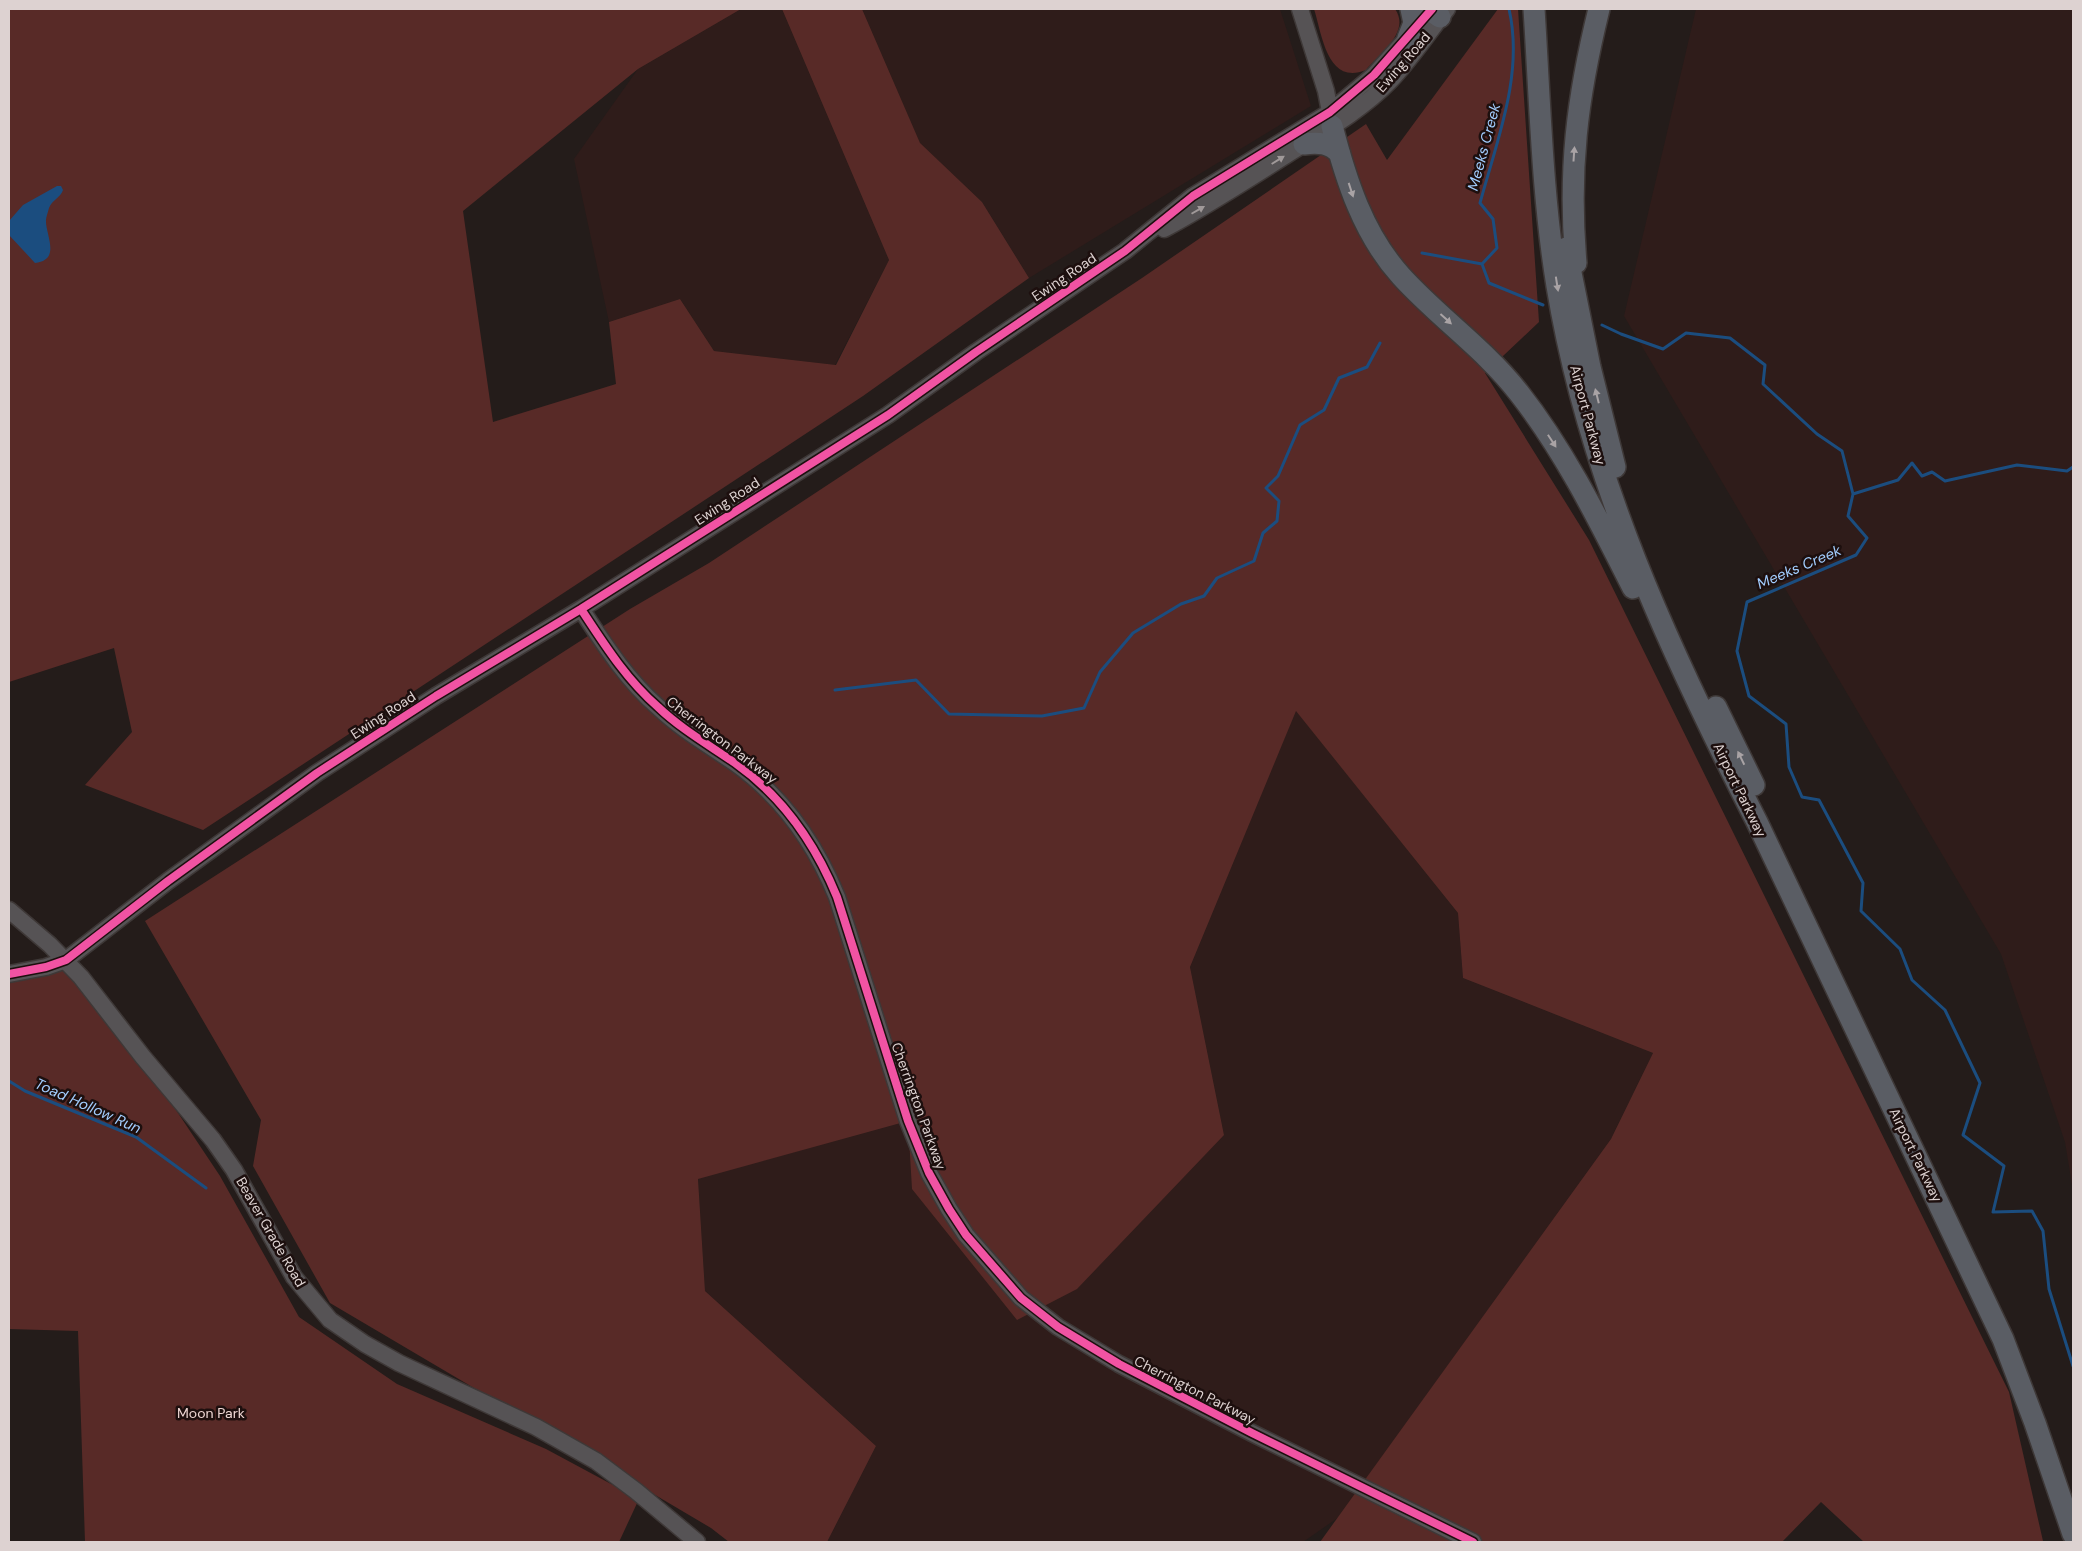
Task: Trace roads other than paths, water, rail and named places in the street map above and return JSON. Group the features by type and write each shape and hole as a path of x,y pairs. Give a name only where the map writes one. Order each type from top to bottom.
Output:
{"highway":[{"name":"Airport Parkway","path":"1534,9 1546,193 1557,286 1575,374 1593,442 1621,523 1645,585 1723,756 1757,822 2003,1340 2035,1422 2073,1534"},
{"name":"Airport Parkway","path":"1547,9 1560,208 1568,262 1607,436 1631,514 1693,657 1983,1264 2023,1354 2073,1491"},
{"path":"1581,325 1572,216 1575,129 1586,64 1599,9"},
{"path":"1408,38 1414,22 1431,10"},
{"path":"1331,119 1356,205 1380,250 1412,287 1498,368 1530,408 1587,498 1688,694 1723,756"},
{"path":"1304,144 1314,142 1327,144 1340,154"}],"street":[{"path":"1300,9 1331,119"},
{"name":"Ewing Road","path":"9,974 46,967 66,960 168,881 317,773 506,652 581,608 888,415 976,352 1125,251 1193,196 1331,119 1360,107 1390,82 1414,52 1431,10"},
{"name":"Ewing Road","path":"1125,251 1201,209 1304,144 1331,119 1408,38"},
{"name":"Cherrington Parkway","path":"581,608 621,669 643,693 681,726 765,786 809,839 838,897 908,1121 929,1173 966,1235 1021,1298 1058,1327 1119,1364 1252,1433 1473,1542"},
{"name":"Beaver Grade Road","path":"9,910 66,960 100,1000 143,1057 213,1140 234,1170 294,1277 306,1294 330,1320 365,1344 399,1363 536,1428 596,1461 636,1490 697,1542"}],"water":[{"path":"57,186 61,186 63,190 50,205 46,219 50,252 43,261 35,263 9,235 9,221 23,205"}],"waterway":[{"name":"Meeks Creek","path":"1509,9 1513,33 1511,82 1501,131 1480,203 1493,219 1497,248 1482,264 1489,283 1543,305"},
{"path":"1422,253 1482,264"},
{"name":"Meeks Creek","path":"1602,325 1663,349 1686,333 1730,338 1765,365 1763,384 1817,434 1842,451 1853,494 1848,516 1867,538 1856,555 1747,602 1737,651 1749,696 1786,724 1789,767 1802,797 1819,800 1863,883 1861,911 1900,949 1912,980 1945,1010 1980,1083 1963,1135 2004,1166 1993,1212 2032,1211 2043,1231 2049,1289 2073,1366"},
{"path":"835,690 916,680 949,714 1042,716 1084,708 1100,672 1133,633 1181,604 1204,596 1217,578 1254,561 1263,533 1277,521 1279,501 1266,488 1278,476 1300,425 1324,410 1339,378 1367,367 1380,343"},
{"path":"1853,494 1898,480 1912,463 1922,476 1932,472 1945,481 2017,465 2067,471 2073,467"},
{"name":"Toad Hollow Run","path":"9,1081 25,1091 136,1137 206,1188"}],"park label":[{"name":"Moon Park","path":"211,1413"}]}
